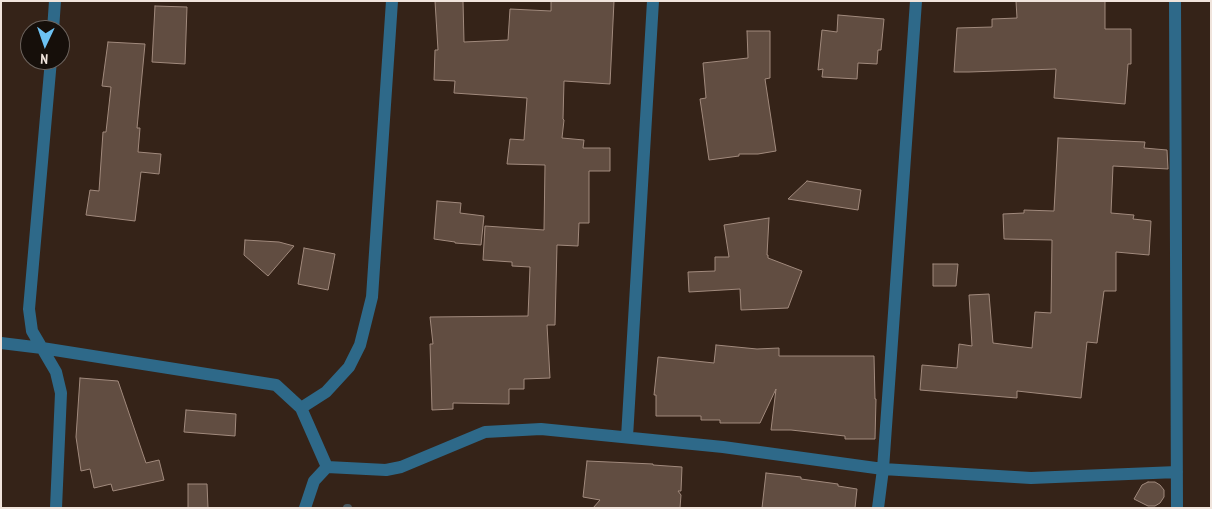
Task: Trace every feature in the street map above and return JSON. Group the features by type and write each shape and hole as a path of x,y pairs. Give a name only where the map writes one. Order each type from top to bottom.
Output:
{"street":[{"path":"54,20 55,1"},
{"path":"301,408 326,392 349,367 360,345 372,297 392,1"},
{"path":"627,437 653,1"},
{"path":"878,508 916,1"},
{"path":"1174,1 1177,508"},
{"path":"49,70 29,309 32,331 56,372 61,393 56,508"},
{"path":"1,343 276,385 301,408 327,467"},
{"path":"327,467 386,470 401,467 485,432 541,429 723,447 882,469 1031,478 1176,472"},
{"path":"305,508 314,481 327,467"}],"building":[{"path":"435,1 463,1 464,42 508,40 510,9 551,11 551,1 614,1 610,84 564,81 562,138 584,140 583,148 610,148 610,171 589,171 589,223 579,223 578,246 557,245 555,325 547,325 550,378 524,379 524,389 509,389 509,404 453,403 453,409 432,410 430,344 433,344 430,317 528,316 530,267 512,266 512,262 483,260 485,226 544,230 545,165 507,164 510,139 524,140 527,98 454,93 455,81 434,80 435,50 438,50"},
{"path":"1016,1 1105,1 1105,29 1131,29 1131,64 1128,64 1125,104 1054,98 1056,69 954,72 957,28 992,27 992,19 1017,18"},
{"path":"155,6 187,7 185,64 152,62"},
{"path":"838,15 884,19 881,50 878,50 877,64 858,63 857,79 822,77 823,69 818,70 822,30 837,32"},
{"path":"747,31 770,31 770,78 765,79 776,151 758,154 739,154 739,156 709,160 700,99 706,98 703,63 748,58"},
{"path":"108,42 145,44 137,128 140,128 138,152 161,154 159,174 141,172 135,221 86,215 90,190 99,191 103,132 106,132 111,87 102,86"},
{"path":"1058,138 1145,142 1144,148 1167,150 1168,169 1113,166 1111,213 1134,215 1133,219 1151,221 1149,255 1116,252 1116,291 1104,291 1097,343 1087,342 1081,398 1017,391 1017,398 920,390 922,365 957,368 959,344 972,346 969,295 989,294 993,343 1032,348 1035,312 1051,313 1052,240 1004,239 1003,214 1024,213 1024,210 1054,211"},
{"path":"807,181 861,190 858,210 788,199"},
{"path":"437,201 461,203 460,213 484,216 481,245 434,239"},
{"path":"769,218 768,258 802,271 788,308 741,310 740,289 689,292 688,272 715,271 715,257 729,257 724,225"},
{"path":"245,240 279,242 294,246 268,276 244,255"},
{"path":"304,248 335,254 328,290 298,284"},
{"path":"933,264 958,264 956,286 933,286"},
{"path":"716,345 757,349 779,348 779,356 874,356 875,439 845,439 845,436 791,430 771,430 776,389 760,423 720,423 720,420 701,420 701,416 656,416 656,395 654,395 658,357 714,363"},
{"path":"80,378 118,381 146,463 159,460 164,480 113,491 111,484 94,488 90,469 81,471 76,437"},
{"path":"186,410 236,414 235,436 184,432"},
{"path":"587,461 682,467 681,491 678,491 681,495 680,508 593,508 600,500 583,497"},
{"path":"766,473 801,477 801,479 838,484 838,486 857,489 855,508 762,508"},
{"path":"1148,482 1155,482 1164,490 1164,497 1155,506 1148,506 1134,499 1142,485"},
{"path":"188,484 207,484 208,508 188,508"}]}
